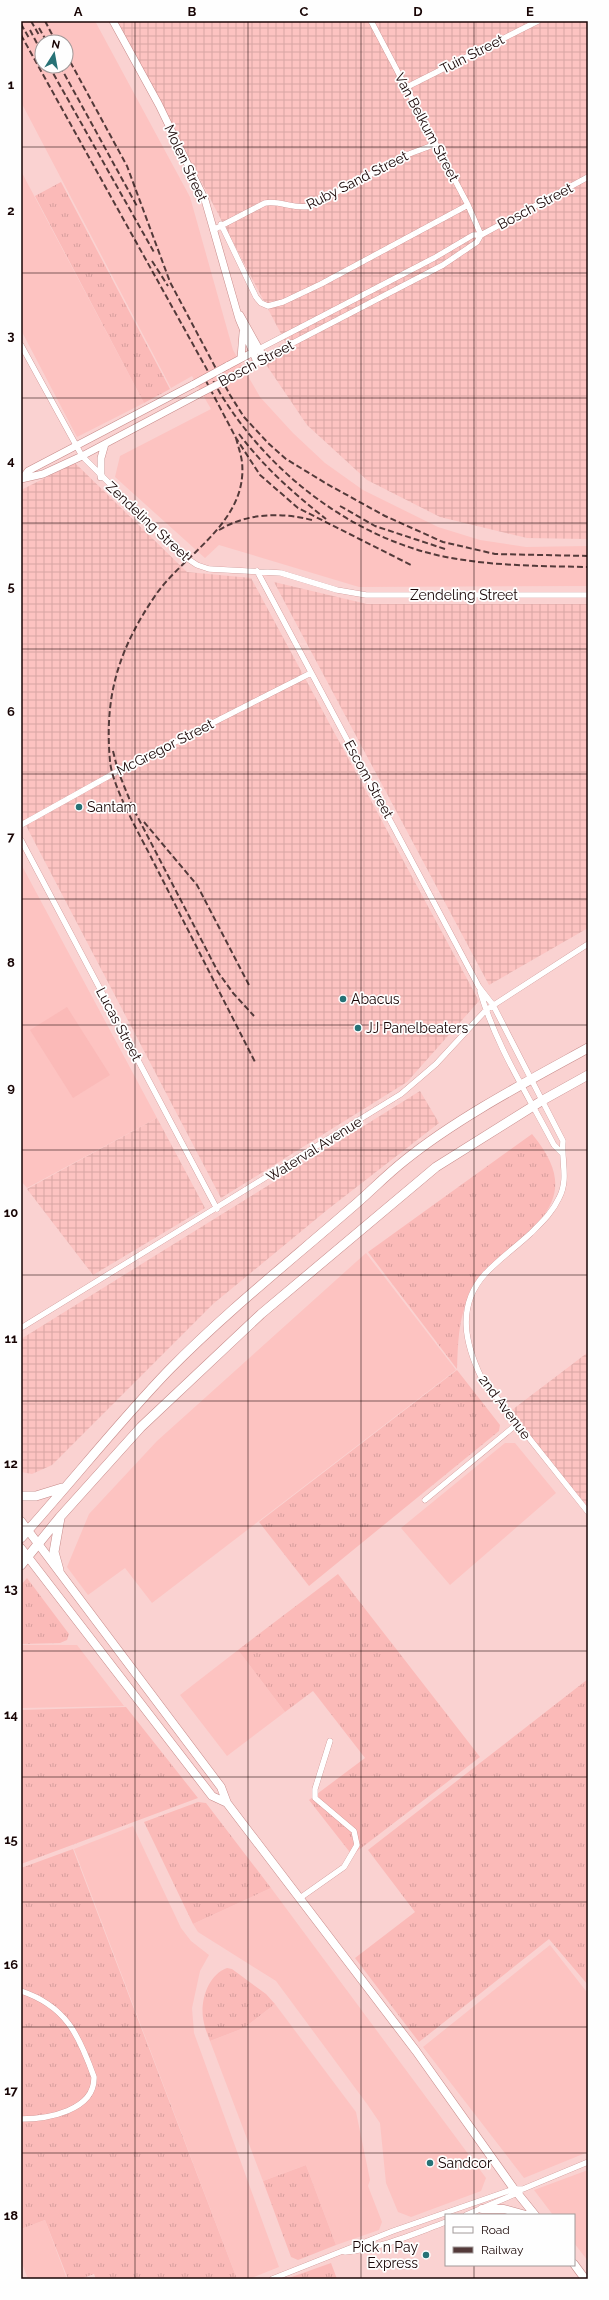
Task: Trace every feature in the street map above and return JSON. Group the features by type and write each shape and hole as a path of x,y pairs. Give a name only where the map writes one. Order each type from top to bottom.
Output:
{"main road":[{"path":"21,1538 169,1370 248,1295 404,1161 446,1132 532,1078 588,1048"},
{"path":"21,1564 60,1516 141,1428 261,1314 436,1167 543,1100 588,1075"},
{"path":"21,1496 36,1496 64,1488"},
{"path":"60,1516 54,1552 60,1570"},
{"path":"21,1521 60,1570 221,1787 227,1803 416,2052 534,2214"},
{"path":"21,1548 212,1796 227,1803"},
{"path":"482,2209 504,2209 522,2214"},
{"path":"575,2265 585,2279"}],"street":[{"name":"Molen Street","path":"113,21 183,153 205,200 238,313 244,330 256,351"},
{"name":"Van Belkum Street","path":"371,21 468,205 481,235"},
{"name":"Tuin Street","path":"406,87 538,21"},
{"name":"Ruby Sand Street","path":"213,230 221,224 255,207 271,202 296,208 310,206 409,154 436,144"},
{"name":"Bosch Street","path":"22,478 28,471 434,258 473,235 481,235 588,177"},
{"path":"221,224 256,297 261,303 268,306 283,302 321,284 468,205"},
{"name":"Bosch Street","path":"22,478 43,474 82,456 232,377 260,360 443,265 477,242 481,235"},
{"path":"238,313 247,324 260,360"},
{"path":"241,358 244,330"},
{"name":"Zendeling Street","path":"21,345 75,447 82,456 101,477 170,545 197,565 222,570 257,571 281,574 337,590 366,595 588,595"},
{"path":"101,477 101,458 105,444"},
{"name":"Escom Street","path":"257,571 479,987 493,1005 543,1100"},
{"name":"McGregor Street","path":"21,824 118,771 311,672"},
{"name":"Lucas Street","path":"21,840 217,1209"},
{"name":"Waterval Avenue","path":"21,1328 217,1209 406,1090 436,1064 486,1010 588,944"},
{"name":"Escom Street","path":"479,987 486,1010 521,1085 534,1107"},
{"name":"2nd Avenue","path":"543,1100 563,1141 562,1153 566,1176 560,1196 552,1213 485,1274 474,1291 466,1318 469,1350 482,1379 588,1512"},
{"name":"2nd Avenue","path":"534,1107 554,1145 562,1153"},
{"path":"425,1500 517,1424"},
{"path":"300,1898 344,1867 357,1845 354,1831 351,1827 315,1798 315,1789 330,1741"},
{"path":"21,1991 49,2003 71,2025 83,2048 94,2077 94,2084 93,2091 87,2100 74,2107 52,2115 21,2119"},
{"path":"272,2279 341,2253 393,2231 518,2190 588,2162"},
{"path":"469,2214 482,2209 518,2190"},
{"path":"341,2253 360,2251 445,2222"}],"shaded area":[{"path":"21,21 95,21 190,197 233,350 260,397 293,433 325,463 363,490 438,527 480,540 526,547 588,546 588,586 359,587 219,545 205,558 115,477 120,456 211,409 192,376 171,388 21,102"},
{"path":"117,21 588,21 588,539 527,538 440,517 367,480 307,425 265,363 289,349"},
{"path":"21,171 144,403 77,437 21,330"},
{"path":"75,463 187,572 251,578 479,1001 407,1082 221,1198 21,816 21,490"},
{"path":"274,582 367,604 588,604 588,928 489,985"},
{"path":"21,864 157,1118 27,1188 21,1181"},
{"path":"420,1091 439,1123 327,1210 213,1304 52,1465 32,1474 21,1472 21,1339"},
{"path":"157,1118 205,1208 93,1275 27,1189"},
{"path":"366,1253 456,1370 152,1603 125,1568 88,1595 67,1567 89,1514 157,1441"},
{"path":"587,1353 588,1356 588,1513 508,1413"},
{"path":"505,1443 515,1443 556,1493 450,1585 401,1528"},
{"path":"21,1645 77,1645 124,1706 21,1708"},
{"path":"238,1650 285,1712 227,1756 180,1695"},
{"path":"133,1826 181,1928 191,1941 209,1955 200,1971 192,2008 194,2033 279,2267 249,2279 237,2279 74,1849"},
{"path":"271,1888 486,2178 481,2191 411,2217 398,2212 386,2183 380,2123 367,2104 276,1981 198,1932 193,1924"},
{"path":"550,1945 586,1991 588,1989 588,2152 524,2178 423,2047"},
{"path":"275,2004 356,2112 370,2180 368,2186 382,2222 379,2230 336,2245 306,2165 263,2181 210,2041 244,2028"},
{"path":"588,2170 588,2261 575,2244 575,2214 552,2214 534,2190"},
{"path":"45,2220 67,2279 28,2279 21,2261 21,2229"}],"green space":[{"path":"61,182 170,389 144,403 35,196"},
{"path":"67,1007 110,1075 73,1098 30,1030"},
{"path":"532,1134 547,1156 554,1175 555,1191 549,1207 540,1221 494,1266 474,1288 469,1297 465,1305 458,1341 457,1369 368,1252"},
{"path":"457,1370 500,1425 499,1431 309,1586 259,1522"},
{"path":"338,1574 480,1757 352,1855 309,1800 365,1758 313,1691 285,1712 238,1650"},
{"path":"27,1578 69,1634 67,1640 60,1643 21,1644 21,1585"},
{"path":"588,1679 588,1985 549,1939 419,2042 355,1958 415,1912 368,1850"},
{"path":"126,1707 198,1798 21,1864 21,1710"},
{"path":"198,1802 206,1803 271,1888 193,1924 144,1822"},
{"path":"73,1849 237,2279 96,2279 94,2274 80,2279 68,2279 45,2220 21,2229 21,1868"},
{"path":"227,1968 232,1969 266,1994 275,2004 244,2028 210,2041 205,2028 203,2015 204,1999 206,1991 214,1977"},
{"path":"306,2165 336,2245 298,2260 291,2257 263,2181"},
{"path":"331,2263 337,2279 286,2279"}],"railway":[{"path":"31,21 38,34"},
{"path":"45,21 52,34"},
{"path":"21,24 29,38"},
{"path":"39,28 42,34"},
{"path":"30,30 34,38"},
{"path":"21,35 220,393 240,422 262,449 287,474 314,497 344,516 375,533 407,546 441,556 477,562 514,565 588,567"},
{"path":"74,69 127,166 170,282 230,395 244,417 268,443 286,459 327,484 385,516 443,542 495,554 588,556"},
{"path":"54,74 155,254"},
{"path":"64,74 138,208"},
{"path":"152,261 168,286"},
{"path":"206,381 236,438 260,475 298,508 413,566"},
{"path":"239,434 258,458 326,519"},
{"path":"236,438 242,462 241,483 235,502 226,519 157,593 133,633 124,653 112,693 109,715 109,737 112,772 121,798 255,1062"},
{"path":"340,506 375,526 445,549"},
{"path":"219,530 230,524 253,517 276,515 300,517 312,520"},
{"path":"113,751 118,771 133,808 218,972 233,993 254,1016"},
{"path":"144,822 197,885 250,987"}],"place":[{"name":"Santam","path":"79,807"},
{"name":"Abacus","path":"343,999"},
{"name":"JJ Panelbeaters","path":"358,1028"},
{"name":"Sandcor","path":"430,2163"},
{"name":"Pick n Pay Express","path":"426,2255"}]}
